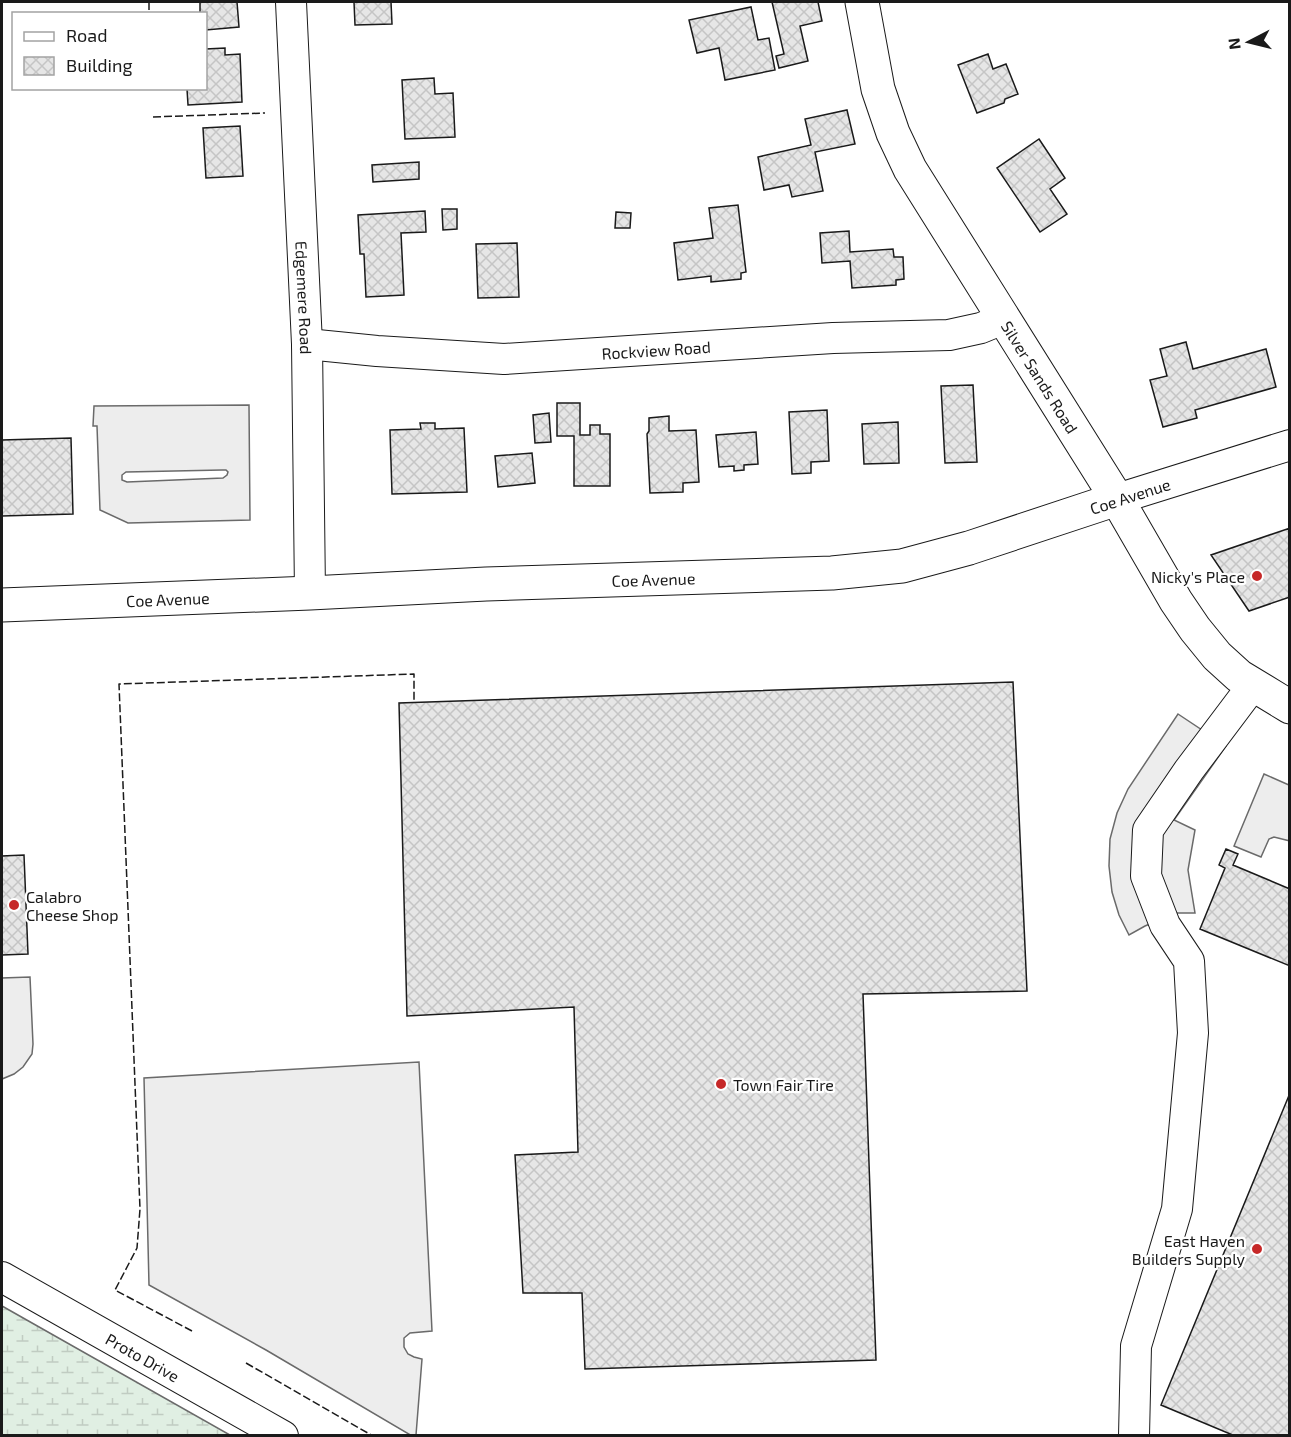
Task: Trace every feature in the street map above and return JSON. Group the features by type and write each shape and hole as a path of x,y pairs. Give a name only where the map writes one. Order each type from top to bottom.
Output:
{"main road":[{"name":"Silver Sands Road","path":"862,2 878,89 893,133 910,169 1117,500 1176,601 1217,656 1239,676 1290,706"},
{"name":"Coe Avenue","path":"2,605 486,584 832,573 902,566 969,548 1117,500"}],"street":[{"name":"Edgemere Road","path":"291,2 307,344 310,593"},
{"name":"Rockview Road","path":"307,344 504,359 833,338 950,335 981,328 1003,319"},
{"name":"Coe Avenue","path":"1117,500 1290,445"},
{"path":"1134,1436 1136,1346 1177,1209 1193,1033 1189,961 1166,925 1146,876 1148,830 1189,770 1253,685"},
{"name":"Proto Drive","path":"2,1277 284,1436"}],"green space":[{"path":"2,1306 230,1435 2,1435"}],"shaded area":[{"path":"249,405 250,520 128,523 100,510 97,426 93,426 94,406","holes":["226,470 227,475 223,478 127,482 122,480 122,475 126,472"]},
{"path":"1178,714 1226,746 1174,820 1195,830 1188,870 1195,913 1176,913 1129,935 1119,915 1112,892 1109,866 1110,839 1117,813 1128,789"},
{"path":"1264,774 1289,785 1290,841 1274,837 1269,839 1261,857 1234,846"},
{"path":"30,977 32,1054 23,1067 2,1079 2,978"},
{"path":"419,1062 432,1331 410,1333 404,1338 404,1347 408,1354 422,1359 416,1435 412,1436 266,1350 149,1285 144,1078"}],"building":[{"path":"200,2 237,2 239,27 207,30 207,12 200,12"},
{"path":"354,2 391,2 392,24 355,25"},
{"path":"772,2 818,2 822,21 800,26 808,61 779,68 776,56 784,54"},
{"path":"751,7 758,40 769,38 775,70 725,80 719,48 697,53 689,20"},
{"path":"225,48 225,55 240,54 242,102 188,105 187,90 207,90 207,49"},
{"path":"988,54 993,69 1006,64 1018,94 1005,99 1004,103 977,113 958,65"},
{"path":"434,78 435,94 453,93 455,137 405,139 402,80"},
{"path":"847,110 855,144 815,152 823,191 792,197 789,185 764,190 758,157 811,145 805,119"},
{"path":"240,126 243,176 206,178 203,128"},
{"path":"1039,139 1065,178 1050,189 1067,214 1040,232 997,168"},
{"path":"419,162 419,179 373,182 372,165"},
{"path":"738,205 746,272 741,273 741,279 711,282 711,276 678,280 674,243 713,238 709,208"},
{"path":"442,209 457,209 457,229 443,230"},
{"path":"425,211 426,232 401,233 404,295 366,297 364,254 360,254 358,215"},
{"path":"616,212 631,213 630,228 615,228"},
{"path":"849,231 850,252 893,249 894,257 903,257 904,279 896,280 896,285 852,288 850,261 822,263 820,233"},
{"path":"517,243 519,297 478,298 476,244"},
{"path":"1186,342 1193,369 1266,349 1276,387 1195,410 1197,418 1163,427 1150,380 1167,376 1160,349"},
{"path":"973,385 977,462 945,463 941,386"},
{"path":"557,403 580,403 580,435 590,435 590,425 600,425 600,434 610,434 610,486 574,486 574,436 557,436"},
{"path":"827,410 829,461 811,462 811,473 792,474 789,412"},
{"path":"549,413 551,442 535,443 533,415"},
{"path":"669,416 669,431 696,430 699,482 683,483 683,492 650,493 647,434 649,418"},
{"path":"898,422 899,463 864,464 862,424"},
{"path":"420,423 435,423 435,429 464,428 467,492 392,494 390,430 421,429"},
{"path":"756,432 758,464 744,465 744,470 734,471 734,466 719,467 716,435"},
{"path":"71,438 73,514 2,516 2,440"},
{"path":"532,453 535,483 498,487 495,456"},
{"name":"Nicky's Place","path":"1290,528 1290,597 1249,611 1211,555"},
{"name":"Town Fair Tire","path":"1013,682 1027,991 863,994 876,1360 585,1369 582,1293 523,1293 515,1155 578,1152 574,1007 407,1016 399,703"},
{"path":"1226,849 1238,854 1233,865 1290,889 1290,966 1200,929 1225,868 1219,865"},
{"name":"Calabro Cheese Shop","path":"24,855 28,954 2,955 2,856"},
{"name":"East Haven Builders Supply","path":"1290,1093 1290,1436 1235,1436 1161,1405"}],"fence":[{"path":"149,2 149,12"},
{"path":"153,117 265,113"},
{"path":"192,1331 115,1290 137,1248 140,1209 119,684 414,674 414,702"},
{"path":"246,1363 373,1436"}],"place":[{"name":"Nicky's Place","path":"1257,576"},
{"name":"Calabro Cheese Shop","path":"14,905"},
{"name":"Town Fair Tire","path":"721,1084"},
{"name":"East Haven Builders Supply","path":"1257,1249"}]}
